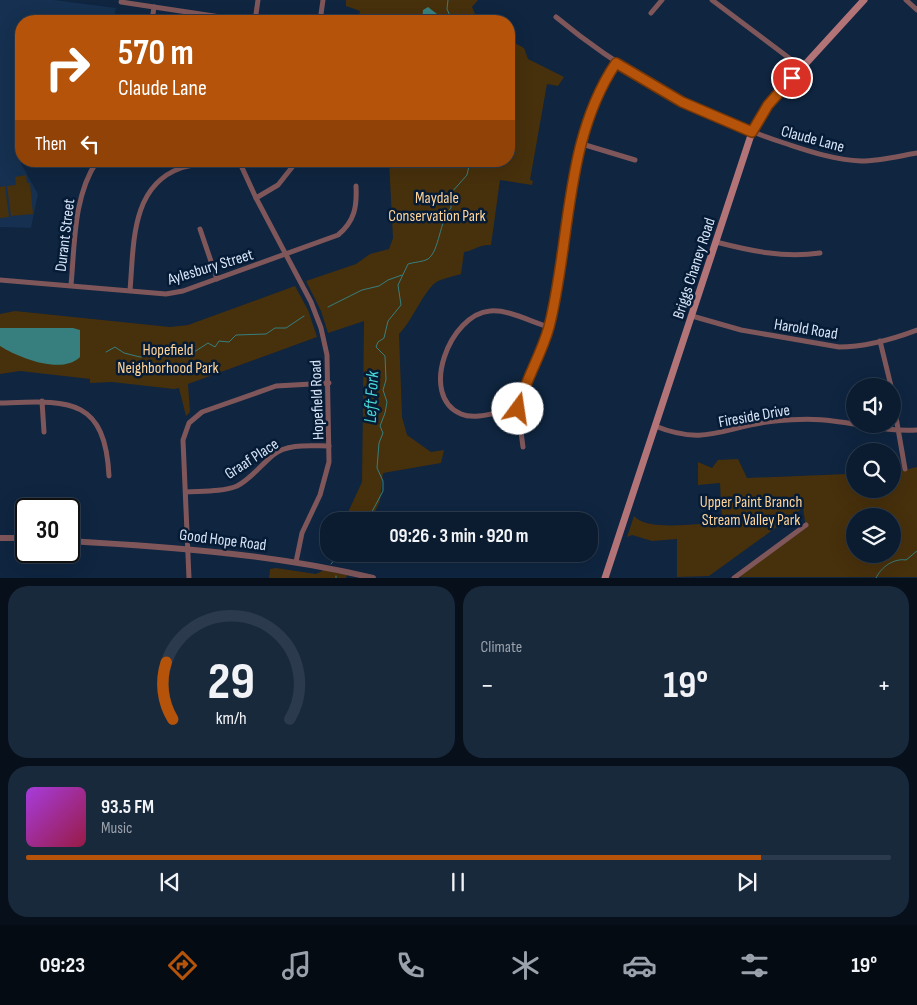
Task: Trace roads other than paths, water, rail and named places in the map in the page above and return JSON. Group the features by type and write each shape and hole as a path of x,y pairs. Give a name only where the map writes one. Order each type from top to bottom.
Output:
{"main road":[{"name":"Briggs Chaney Road","path":"605,578 752,132 768,105 864,0"}],"street":[{"path":"256,15 258,0"},
{"path":"321,15 323,0"},
{"path":"651,13 662,0"},
{"path":"712,0 802,67"},
{"path":"906,0 917,10"},
{"path":"121,2 207,15"},
{"path":"153,15 154,7"},
{"name":"Claude Lane","path":"556,17 590,45 616,63 682,102 752,132 827,157 848,160 877,160 917,152"},
{"path":"523,448 518,409 522,389 549,328 574,176 582,144 596,102 616,63"},
{"path":"582,144 636,160"},
{"name":"Durant Street","path":"71,285 78,204 92,167"},
{"path":"130,290 137,220 141,205 152,187 169,174 187,167"},
{"name":"Hopefield Road","path":"242,167 311,302 322,328 328,355 329,446 325,481 302,533 296,562"},
{"path":"256,198 278,185 293,167"},
{"name":"Aylesbury Street","path":"0,280 174,293 330,239 343,231 356,212 356,186"},
{"path":"200,229 216,279"},
{"path":"716,242 773,255 800,256 820,253"},
{"path":"518,409 468,416 452,409 443,399 441,390 446,354 462,324 474,315 483,312 501,311 549,328"},
{"name":"Harold Road","path":"692,316 741,330 839,347 850,347 880,341 917,330"},
{"path":"880,341 889,378"},
{"path":"189,578 184,440 185,430 194,417 276,386 329,383"},
{"path":"0,402 66,403 93,419 107,445 109,476"},
{"path":"42,402 44,432"},
{"name":"Fireside Drive","path":"655,426 682,436 700,437 748,425 806,419 846,424"},
{"name":"Fireside Drive","path":"901,430 917,430"},
{"path":"900,433 906,469"},
{"name":"Graaf Place","path":"186,492 221,490 238,485 272,456 284,449 296,446 329,446"},
{"path":"734,578 806,525"},
{"path":"0,538 15,538"},
{"name":"Good Hope Road","path":"80,542 188,548 296,562 374,578"}],"waterway":[{"name":"Left Fork","path":"448,0 447,9 450,15"},
{"name":"Left Fork","path":"372,512 383,491 383,481 377,468 379,443 383,433 380,426 387,402 383,390 386,380 385,356 376,347 378,342 384,338 388,321 401,305 398,285 408,264 426,260 432,255 444,220 451,208 451,193 467,175 469,167"},
{"path":"328,307 362,290 379,286 388,280 402,275"},
{"path":"106,352 115,347 124,353 140,357 174,351 194,352 208,343 215,347 219,341 229,342 236,335 266,334 275,328 286,328 304,316"},
{"path":"876,578 888,564 897,560 906,560 917,551"}],"park label":[{"name":"Maydale Conservation Park","path":"437,206"},
{"name":"Hopefield Neighborhood Park","path":"168,358"},
{"name":"Upper Paint Branch Stream Valley Park","path":"751,510"}]}
